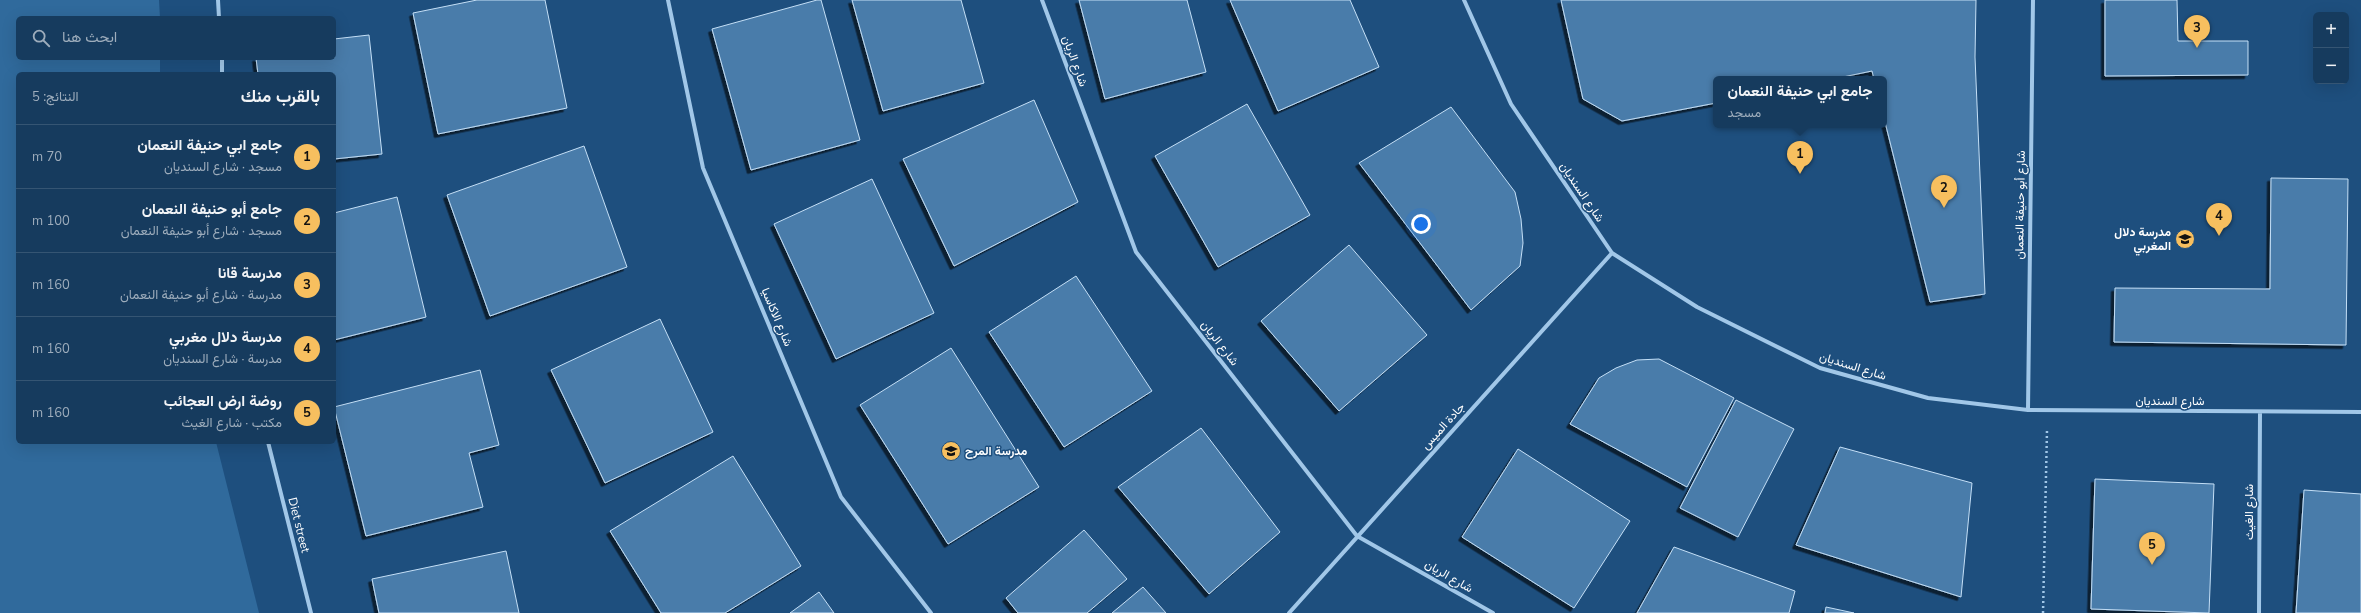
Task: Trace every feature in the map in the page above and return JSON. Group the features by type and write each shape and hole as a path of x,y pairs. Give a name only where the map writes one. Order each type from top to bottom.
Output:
{"street":[{"path":"218,0 219,16"},
{"name":"شارع الاكاسيا","path":"668,0 703,168 841,497 931,613"},
{"name":"شارع الريان","path":"1042,0 1136,252 1357,536 1493,613"},
{"name":"شارع السنديان","path":"1464,0 1511,104 1612,253 1697,307 1820,368 1928,398 2028,410 2361,412"},
{"name":"شارع أبو حنيفة النعمان","path":"2028,410 2033,0"},
{"path":"222,60 222,72"},
{"name":"جادة الميس","path":"1289,613 1612,253"},
{"name":"شارع الغيث","path":"2259,613 2260,412"},
{"name":"Diet street","path":"269,444 311,613"}],"path":[{"path":"2043,613 2047,410"}],"shaded area":[{"path":"0,0 159,0 160,16 16,16 16,60 160,60 160,72 16,72 16,444 217,444 259,613 0,613"}],"building":[{"path":"477,0 545,0 567,108 438,134 413,13"},
{"path":"821,0 860,140 751,170 712,29"},
{"path":"852,0 961,0 984,83 883,111"},
{"path":"1079,0 1187,0 1206,72 1105,99"},
{"path":"1230,0 1350,0 1379,67 1278,111"},
{"path":"1561,0 1976,0 1975,57 1985,294 1930,302 1886,128 1887,76 1873,76 1872,71 1848,76 1713,76 1713,104 1622,121 1583,99"},
{"path":"2105,0 2177,0 2178,41 2248,41 2248,75 2105,76"},
{"path":"369,35 382,154 336,159 336,72 258,72 256,60 336,60 336,39"},
{"path":"1034,100 1078,202 954,266 903,159"},
{"path":"1247,104 1310,215 1218,267 1155,156"},
{"path":"1451,107 1515,192 1521,219 1523,243 1520,266 1471,310 1359,163"},
{"path":"584,146 627,267 490,316 447,195"},
{"path":"2271,178 2348,179 2346,345 2114,342 2115,288 2270,289"},
{"path":"872,179 934,313 836,359 774,224"},
{"path":"397,197 426,317 336,340 336,212"},
{"path":"1349,245 1427,335 1339,411 1261,321"},
{"path":"1076,276 1152,391 1064,447 989,332"},
{"path":"660,319 713,432 605,483 551,370"},
{"path":"951,348 1039,487 948,544 860,405"},
{"path":"1659,359 1734,398 1687,487 1570,424 1599,378 1616,368 1637,360"},
{"path":"480,370 499,445 469,453 483,507 366,536 336,415 336,406"},
{"path":"1736,400 1794,429 1738,537 1680,508"},
{"path":"1201,428 1280,532 1209,594 1118,487"},
{"path":"1840,447 1972,483 1961,597 1796,545"},
{"path":"1518,449 1630,521 1574,608 1462,537"},
{"path":"733,456 801,566 725,613 661,613 610,531"},
{"path":"2095,479 2214,484 2209,613 2091,609"},
{"path":"2304,490 2361,494 2361,613 2296,613"},
{"path":"1084,530 1127,579 1087,613 1018,613 1006,598"},
{"path":"1674,547 1795,591 1789,613 1637,613"},
{"path":"506,551 519,613 379,613 372,579"},
{"path":"1143,587 1166,613 1112,613"},
{"path":"819,592 834,613 790,613"},
{"path":"1826,607 1854,613 1825,613"}],"place":[{"name":"مدرسة قانا","path":"2197,48"},
{"name":"جامع ابي حنيفة النعمان","path":"1800,174"},
{"name":"جامع أبو حنيفة النعمان","path":"1944,208"},
{"name":"مدرسة دلال مغربي","path":"2219,236"},
{"name":"مدرسة دلال المغربي","path":"2185,239"},
{"name":"مدرسة المرح","path":"951,451"},
{"name":"روضة ارض العجائب","path":"2152,565"}]}
